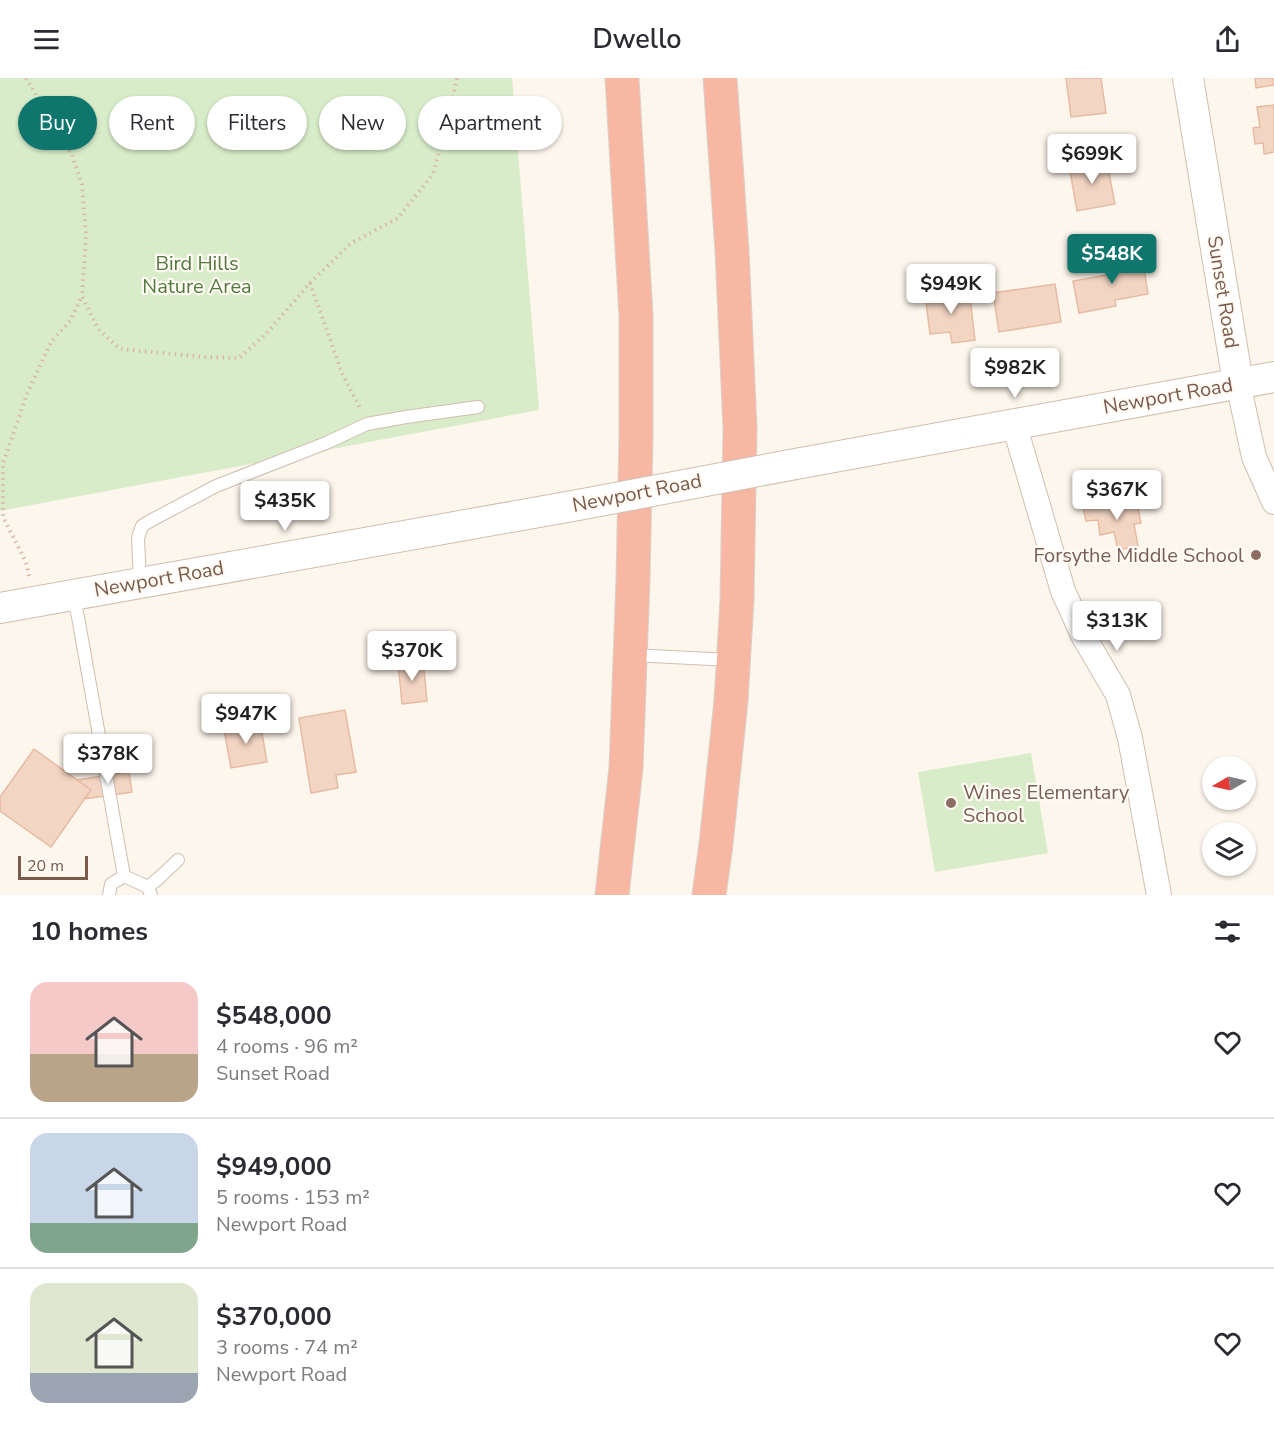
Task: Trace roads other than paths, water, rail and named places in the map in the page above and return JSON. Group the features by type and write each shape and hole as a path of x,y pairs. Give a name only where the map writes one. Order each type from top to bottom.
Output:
{"highway":[{"path":"612,895 626,768 636,448 636,316 622,78"},
{"path":"709,895 734,660 740,428 732,250 720,78"}],"street":[{"name":"Sunset Road","path":"1188,78 1238,383 1254,457 1274,502"},
{"name":"Newport Road","path":"0,608 1274,377"},
{"path":"1014,424 1063,591 1084,638 1118,695 1130,738 1160,895"}],"lane":[{"path":"140,583 138,538 142,526 216,486 327,443 367,424 478,407"},
{"path":"73,595 124,876 149,891 178,860"},
{"path":"630,655 734,660"},
{"path":"109,895 111,884 124,876"}],"place":[{"name":"Forsythe Middle School","path":"1256,555"},
{"name":"Wines Elementary School","path":"951,803"}],"park label":[{"name":"Bird Hills Nature Area","path":"197,274"}]}
